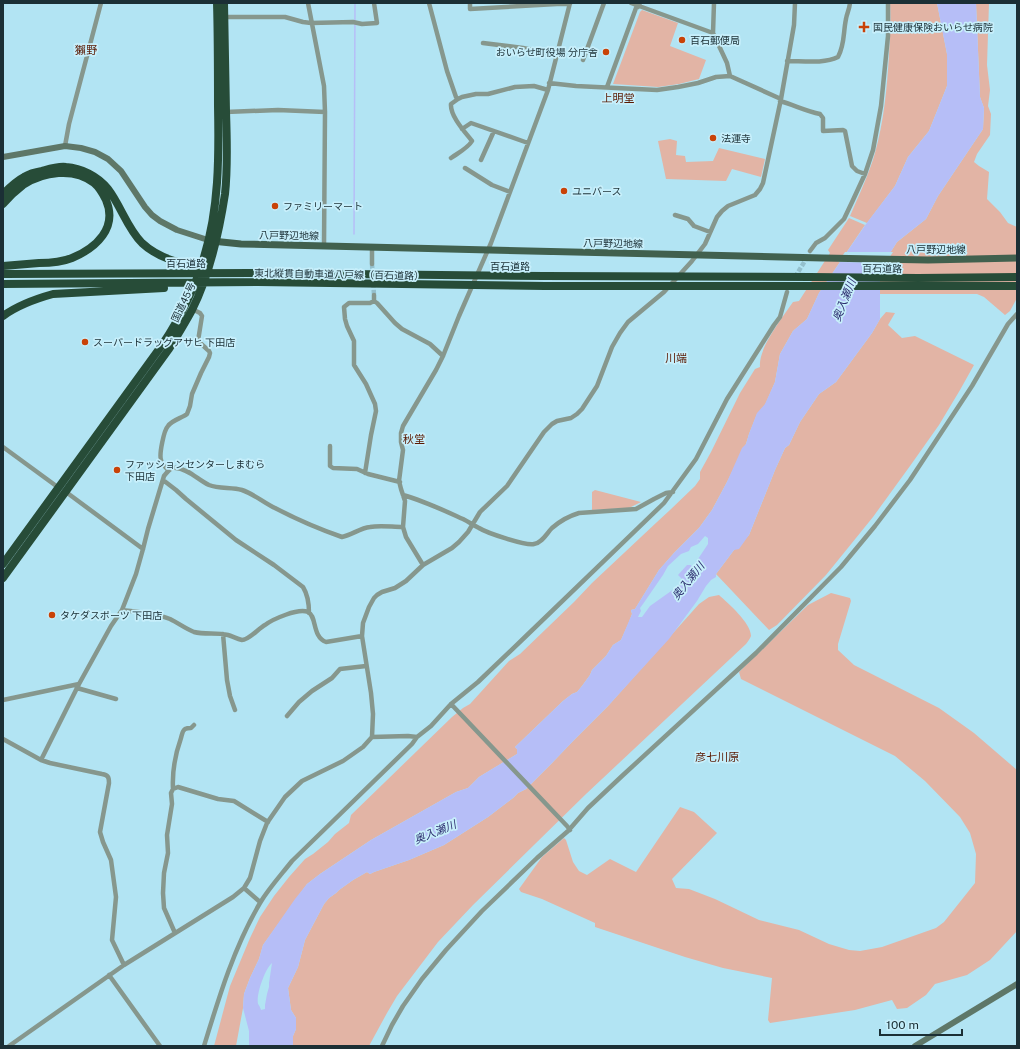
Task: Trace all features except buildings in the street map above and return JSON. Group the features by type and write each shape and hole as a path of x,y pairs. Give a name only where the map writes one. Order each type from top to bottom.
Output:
{"highway":[{"name":"国道45号","path":"3,564 62,490 169,349 200,292 212,259 212,223 216,192 218,125 217,3"},
{"name":"国道45号","path":"3,578 174,327 212,241 225,192 226,112 224,3"},
{"path":"3,194 13,184 25,176 37,172 64,166 80,169 94,177 107,188 117,202 125,220 142,243 155,253 190,270"},
{"path":"3,204 23,185 36,178 52,174 66,173 81,176 94,183 103,193 109,206 110,216 107,229 98,241 88,250 71,259 56,262 3,266"},
{"name":"百石道路","path":"3,274 190,270 233,273 468,276 1017,277"},
{"name":"東北縦貫自動車道八戸線（百石道路）","path":"184,285 258,282 465,285"},
{"name":"百石道路","path":"3,284 184,285"},
{"path":"3,316 15,308 53,294 184,285"},
{"name":"百石道路","path":"465,285 1017,286"}],"main road":[{"name":"八戸野辺地線","path":"212,241 240,244 823,258 928,260 1017,258"}],"street":[{"path":"65,146 69,124 102,3"},
{"path":"308,3 324,86 324,246"},
{"path":"224,17 285,17 311,23 377,23 374,3"},
{"path":"429,3 447,71 458,100"},
{"path":"423,565 406,537 403,527 405,501 400,482 403,450 401,442 402,426 443,356 487,250 548,90 570,4 470,9 470,3"},
{"path":"583,60 604,3"},
{"path":"631,3 639,4 713,33"},
{"path":"714,3 713,33 727,63 730,76"},
{"path":"10,1046 109,975 244,888 250,878 260,841 268,822 285,797 302,781 343,761 363,747 372,737 373,714 371,693 362,636 363,624 374,598 382,592 395,588 406,581 423,565 460,542 480,512 508,486 544,432 552,424 557,421 571,418 582,409 597,386 612,347 620,333 628,322 664,292 679,276 705,244 717,217 722,211 728,206 754,195 760,189 763,183 780,100 794,25 796,3"},
{"path":"787,61 820,61 832,60 838,57 844,42 846,17 849,11 850,3"},
{"path":"810,251 816,243 825,238 844,219 865,174 873,150 881,106 888,36 888,3"},
{"path":"607,87 636,8 639,4"},
{"path":"483,43 523,48 557,55"},
{"path":"549,83 657,90 678,88 698,83 716,76 730,76 780,100 809,112 820,114 823,118 823,131 845,131 852,166 857,171 865,174"},
{"path":"451,158 466,148 472,141 462,129 451,104 462,97 476,94 488,94 515,87 534,86 548,90"},
{"path":"226,112 278,110 325,112"},
{"path":"462,129 471,122 528,144"},
{"path":"482,160 494,131"},
{"path":"3,157 65,146 95,152 108,159 121,171 152,215 177,230 212,241"},
{"path":"465,168 492,185 510,192"},
{"path":"675,215 688,219 694,226 710,232"},
{"path":"372,247 372,264"},
{"path":"204,1046 229,969 260,902 275,881 292,861 412,744 417,737 431,726 478,682 664,503 696,459 728,399 769,332 780,317 787,292"},
{"path":"365,472 376,411 375,404 366,384 354,365 354,341 347,326 344,307 348,303 370,303 374,298 402,329 430,344 443,356"},
{"path":"168,470 161,461 165,430 171,423 187,414 192,394 210,354 209,351 198,341 202,316 200,313 192,309"},
{"path":"382,1046 392,1025 422,979 446,950 488,906 622,776 756,654 841,566 875,526 910,480 972,386 1008,324 1017,314"},
{"path":"330,446 330,466 333,468 357,470 400,482"},
{"path":"3,447 143,548"},
{"path":"41,760 78,686 111,626 122,610 136,574 164,476 168,470 174,467 179,468 188,471 210,485 243,490 273,508 342,538 370,527 403,527"},
{"path":"163,480 236,540 274,565 303,587 309,604 309,612 321,640 326,642 362,636"},
{"path":"403,495 427,503 473,524 479,529 518,542 536,544 552,528 572,515 579,513 636,509 666,493 672,492"},
{"path":"122,610 157,615 196,632 227,634 243,640 248,638 264,625 293,612 309,612"},
{"path":"223,634 227,680 230,696 235,710"},
{"path":"287,716 299,702 332,678 340,669 366,666"},
{"path":"3,700 78,686 116,699"},
{"path":"452,706 569,828"},
{"path":"175,933 164,908 163,893 164,873 168,853 167,835 172,804 172,777 177,748 183,731 194,725"},
{"path":"372,737 417,737"},
{"path":"3,739 41,760 107,775 109,778 100,832 111,860 116,897 112,940 124,965"},
{"path":"173,789 178,787 218,799 234,801 268,822"},
{"path":"244,888 260,902"},
{"path":"109,975 160,1046"},
{"path":"915,1046 1017,984"}],"shaded area":[{"path":"890,3 937,3 947,54 947,86 929,131 908,157 895,186 867,223 850,216 870,169 881,129 888,67"},
{"path":"976,3 989,3 987,65 990,90 988,106 991,114 990,135 977,154 974,162 989,172 987,199 1000,212 1008,223 1017,227 1017,298 1010,311 1005,315 984,297 977,294 880,294 880,269 897,242 926,219 938,196 983,129 984,108 980,97"},
{"path":"642,10 678,23 670,46 706,60 699,79 658,87 613,84"},
{"path":"670,139 677,141 676,155 685,156 686,162 713,161 719,148 765,159 761,177 732,169 726,181 666,179 658,141"},
{"path":"849,218 865,225 819,293 807,319 793,331 780,354 775,382 765,405 757,414 746,444 712,510 699,528 659,570 635,609 631,610 632,614 621,640 613,645 606,656 592,670 577,692 563,701 515,747 517,749 517,754 479,777 468,788 456,792 371,840 307,884 263,945 259,959 244,994 236,1046 214,1046 230,986 260,917 274,896 305,859 328,842 335,834 349,823 351,815 452,717 470,704 509,661 520,654 592,583 695,486 700,479 700,472 740,393 755,369 760,367 760,359 772,333 793,302 799,301 830,253 828,250"},
{"path":"886,312 895,313 888,325 902,338 915,336 974,365 939,425 873,517 826,575 777,625 769,630 716,574 734,550 749,535 775,470 785,448 789,445 800,422 819,394 836,382"},
{"path":"595,490 641,502 629,508 592,510 592,492"},
{"path":"831,593 850,598 851,601 838,644 838,650 854,665 939,708 974,733 1017,770 1017,931 990,960 967,975 935,984 926,995 907,1008 897,1009 892,1000 855,1010 770,1023 768,1020 772,978 723,968 595,927 595,923 542,899 521,892 519,889 542,857 564,838 573,862 579,871 587,875 610,859 636,872 680,807 694,812 717,833 672,879 676,888 689,889 715,899 759,920 799,930 829,944 849,950 860,951 882,947 936,928 944,922 975,883 976,854 970,833 960,817 925,781 895,756 741,679 739,672 808,605"},
{"path":"719,595 743,619 750,631 750,639 586,794 473,905 438,942 397,996 369,1046 293,1046 296,1018 291,1010 288,988 298,967 305,940 324,904 329,898 353,880 367,872 370,874 444,845 488,817 518,793 526,789 608,706 699,604 709,597"}],"water":[{"name":"奥入瀬川","path":"937,3 976,3 980,97 984,108 983,129 938,196 926,219 897,242 880,269 880,319 872,333 836,382 819,394 800,422 789,445 785,448 775,470 749,535 739,549 734,550 716,574 716,577 706,586 697,601 669,639 608,706 526,789 518,793 488,817 444,845 370,874 367,872 353,880 329,898 324,904 305,940 298,967 288,988 291,1010 296,1018 293,1046 249,1046 249,1031 243,1008 244,994 259,959 263,945 307,884 371,840 456,792 468,788 479,777 517,754 517,749 515,747 563,701 577,692 592,670 606,656 613,645 621,640 632,614 631,610 635,609 659,570 699,528 712,510 727,482 742,448 746,444 757,413 765,404 775,382 780,354 793,331 807,319 819,293 866,224 895,186 908,157 929,131 947,86 947,54","holes":["705,536 708,538 708,544 692,568 691,565 687,565 678,575 682,579 681,584 650,606 642,617 638,617 641,611 640,608 668,566 681,554 689,551 691,547 698,544","272,963 265,1009 261,1010 258,1004 258,994 264,976"]}],"pier":[{"path":"845,252 893,252 886,263 838,262"}],"waterway":[{"path":"354,234 355,3"}],"tunnel":[{"path":"795,277 808,256"},
{"path":"372,264 374,295"}],"place":[{"name":"国民健康保険おいらせ病院","path":"864,27"},
{"name":"百石郵便局","path":"682,40"},
{"name":"おいらせ町役場 分庁舎","path":"606,52"},
{"name":"法運寺","path":"713,138"},
{"name":"ユニバース","path":"564,191"},
{"name":"ファミリーマート","path":"275,206"},
{"name":"スーパードラッグアサヒ 下田店","path":"85,342"},
{"name":"ファッションセンターしまむら 下田店","path":"117,470"},
{"name":"タケダスポーツ 下田店","path":"52,615"}],"district":[{"name":"獺野","path":"86,50"},
{"name":"上明堂","path":"618,98"},
{"name":"川端","path":"676,358"},
{"name":"秋堂","path":"414,439"},
{"name":"彦七川原","path":"717,757"}]}
